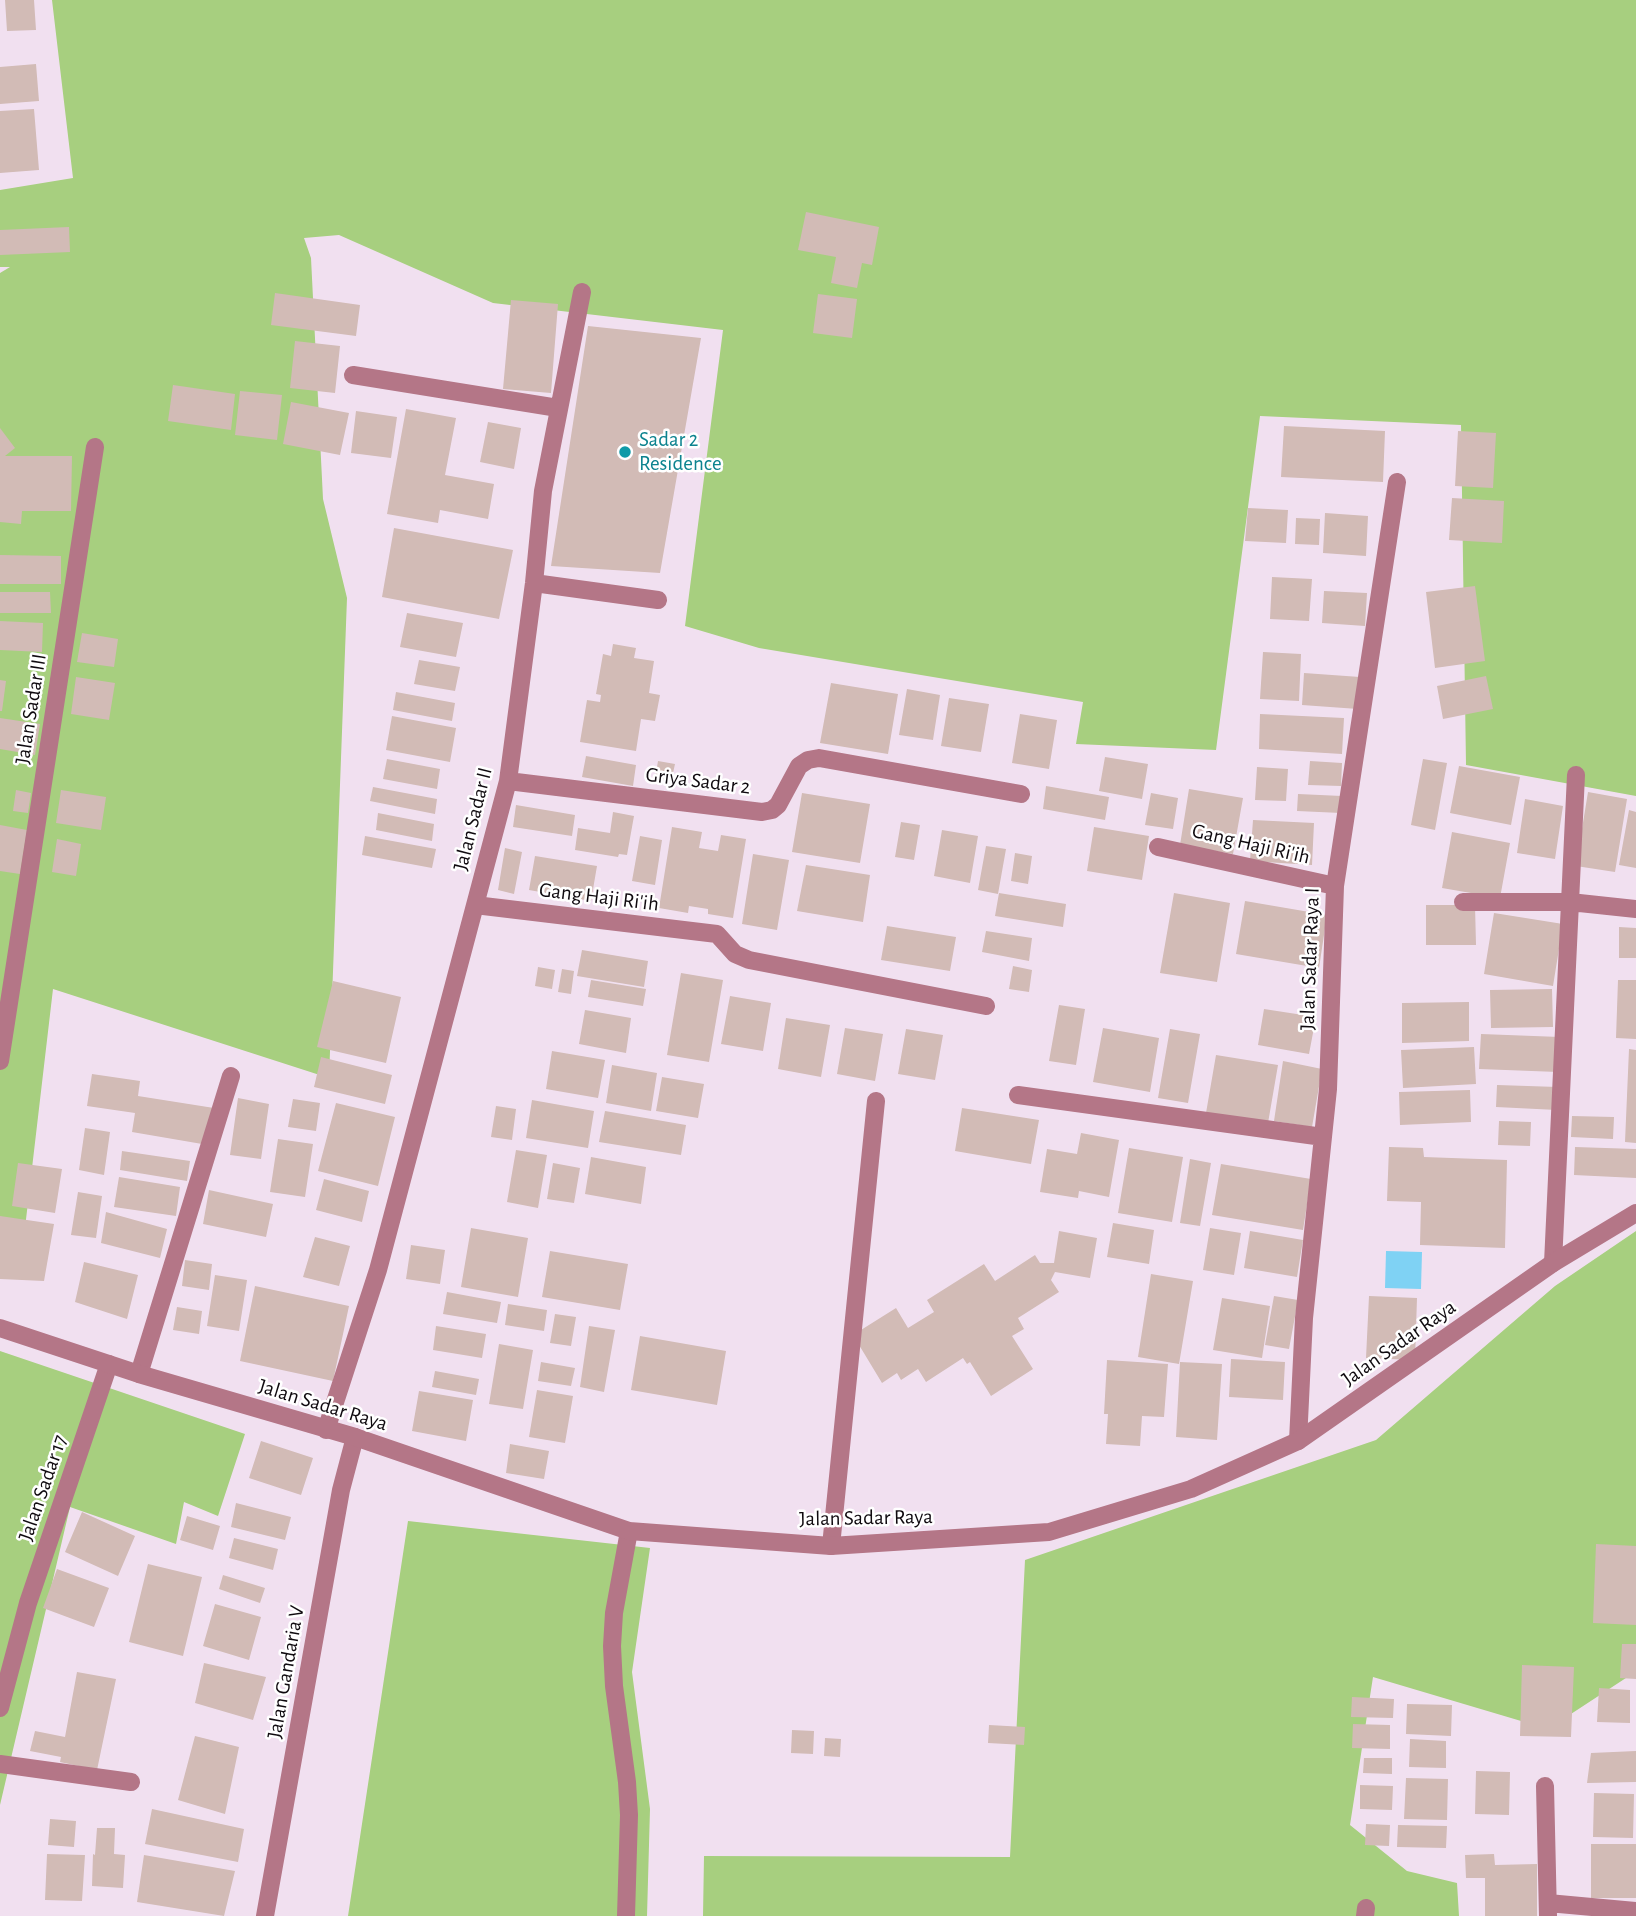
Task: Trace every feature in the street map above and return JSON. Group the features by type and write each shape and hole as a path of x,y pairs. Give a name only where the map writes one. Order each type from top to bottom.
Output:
{"street":[{"name":"Jalan Sadar II","path":"326,1430 378,1270 508,781 543,491 582,292"},
{"path":"353,375 558,408"},
{"name":"Jalan Sadar III","path":"0,1061 95,447"},
{"name":"Jalan Sadar Raya I","path":"1298,1441 1304,1318 1328,1089 1335,887 1397,482"},
{"path":"534,583 658,600"},
{"name":"Griya Sadar 2","path":"508,781 762,812 772,810 778,805 799,766 819,758 1021,794"},
{"path":"1553,1263 1576,775"},
{"name":"Gang Haji Ri'ih","path":"1157,846 1335,887"},
{"path":"1463,902 1570,902 1636,909"},
{"name":"Gang Haji Ri'ih","path":"475,905 717,934 735,954 749,960 986,1006"},
{"path":"139,1374 231,1076"},
{"path":"1018,1096 1323,1137"},
{"path":"831,1546 876,1101"},
{"name":"Jalan Sadar Raya","path":"0,1328 139,1374 355,1437 629,1531 831,1546 1049,1532 1191,1489 1298,1441 1553,1263 1636,1213"},
{"name":"Jalan Sadar 17","path":"0,1708 28,1603 109,1364"},
{"name":"Jalan Gandaria V","path":"265,1916 341,1490 355,1437"},
{"path":"626,1916 629,1815 612,1646 614,1613 629,1531"},
{"path":"0,1764 131,1782"},
{"path":"1545,1786 1548,1909 1636,1911"}],"green space":[{"path":"52,0 1636,0 1636,796 1466,765 1461,425 1260,416 1216,750 1076,744 1083,702 759,648 685,626 723,330 493,303 339,235 304,238 311,258 323,499 347,598 329,1078 53,989 19,1279 0,1273 0,273 10,267 0,267 0,190 73,178"},
{"path":"1636,1231 1636,1650 1629,1676 1548,1729 1373,1677 1350,1825 1407,1871 1457,1883 1459,1916 703,1916 704,1856 1010,1857 1025,1560 1376,1440 1555,1286"},
{"path":"0,1351 245,1434 218,1516 184,1502 176,1544 70,1507 0,1805"},
{"path":"408,1521 650,1548 632,1672 650,1809 647,1916 348,1916"}],"water":[{"path":"1386,1251 1422,1252 1421,1289 1385,1288"}],"building":[{"path":"5,0 34,0 36,30 7,31"},
{"path":"36,64 39,101 0,104 0,67"},
{"path":"34,109 39,170 0,173 0,111"},
{"path":"806,212 879,227 872,265 862,263 857,288 831,283 836,257 798,250"},
{"path":"69,227 70,252 0,255 0,230"},
{"path":"275,293 360,305 356,336 271,325"},
{"path":"818,294 857,299 852,338 813,333"},
{"path":"511,300 558,304 551,393 503,389"},
{"name":"Sadar 2 Residence","path":"588,326 701,338 660,573 551,566"},
{"path":"295,341 340,346 335,393 290,388"},
{"path":"173,385 235,394 231,430 168,421"},
{"path":"240,391 282,395 277,440 235,435"},
{"path":"291,402 349,413 340,455 283,444"},
{"path":"406,409 456,418 445,475 494,484 488,519 440,510 438,523 387,514"},
{"path":"356,411 397,417 391,458 351,453"},
{"path":"488,422 521,428 514,469 480,462"},
{"path":"1284,426 1385,431 1383,482 1281,477"},
{"path":"0,428 15,448 5,456 72,456 71,511 22,511 21,524 0,522"},
{"path":"1458,431 1496,433 1493,488 1455,486"},
{"path":"1452,498 1504,501 1502,543 1449,540"},
{"path":"1248,508 1288,510 1286,543 1245,541"},
{"path":"1325,513 1368,516 1366,556 1323,553"},
{"path":"1296,518 1320,519 1319,545 1295,544"},
{"path":"394,528 513,550 499,619 382,597"},
{"path":"0,555 61,556 61,584 0,584"},
{"path":"1272,577 1312,579 1309,621 1270,619"},
{"path":"1475,586 1485,661 1435,668 1426,592"},
{"path":"1324,591 1367,593 1365,626 1322,623"},
{"path":"0,592 50,592 51,613 0,613"},
{"path":"407,613 463,623 456,657 400,647"},
{"path":"0,621 43,623 42,652 0,650"},
{"path":"82,633 118,639 114,667 77,662"},
{"path":"613,644 636,648 634,658 654,661 649,693 660,695 655,721 641,719 636,751 580,742 587,700 600,702 601,695 596,694 603,654 611,656"},
{"path":"1263,652 1301,654 1299,701 1260,699"},
{"path":"419,660 460,667 455,691 414,684"},
{"path":"1304,673 1360,677 1358,709 1302,705"},
{"path":"1486,676 1493,709 1443,719 1437,686"},
{"path":"76,677 115,683 109,720 71,714"},
{"path":"0,680 6,681 2,711 0,711"},
{"path":"831,683 898,694 888,754 820,743"},
{"path":"907,689 940,695 933,740 899,735"},
{"path":"396,692 455,703 452,721 393,710"},
{"path":"949,698 989,704 981,752 941,746"},
{"path":"1020,714 1057,720 1049,769 1012,763"},
{"path":"1260,714 1344,718 1342,754 1259,749"},
{"path":"392,716 456,728 450,762 386,750"},
{"path":"0,718 40,724 35,755 0,749"},
{"path":"586,756 636,765 633,786 582,777"},
{"path":"1105,757 1148,764 1142,799 1099,791"},
{"path":"387,759 440,769 437,789 383,779"},
{"path":"1423,759 1447,763 1435,830 1411,825"},
{"path":"658,761 675,764 671,782 655,779"},
{"path":"1310,761 1342,763 1341,786 1308,785"},
{"path":"1459,766 1520,777 1511,825 1450,813"},
{"path":"1257,767 1288,769 1286,801 1255,800"},
{"path":"1046,786 1109,797 1105,820 1043,809"},
{"path":"373,787 437,799 435,814 370,801"},
{"path":"1189,789 1243,798 1233,854 1180,845"},
{"path":"16,790 31,793 28,813 13,811"},
{"path":"61,790 106,797 101,830 56,823"},
{"path":"1588,792 1627,799 1615,872 1576,866"},
{"path":"802,793 870,804 860,863 792,852"},
{"path":"1151,793 1178,798 1173,829 1145,825"},
{"path":"1298,794 1342,796 1341,813 1297,811"},
{"path":"1525,799 1563,806 1555,859 1517,853"},
{"path":"516,805 575,815 572,836 513,827"},
{"path":"1629,810 1636,812 1636,868 1619,865"},
{"path":"613,812 634,816 627,855 619,854 618,857 575,850 578,828 610,833"},
{"path":"378,813 434,824 432,841 376,830"},
{"path":"1253,820 1314,823 1312,865 1250,861"},
{"path":"901,822 920,825 914,860 895,857"},
{"path":"0,825 27,830 20,874 0,871"},
{"path":"672,827 702,832 699,848 718,851 721,835 746,839 733,918 708,914 708,909 689,906 688,913 659,908"},
{"path":"1094,827 1149,836 1142,880 1087,871"},
{"path":"942,830 978,836 970,883 934,876"},
{"path":"1452,832 1510,843 1500,898 1442,888"},
{"path":"365,836 436,849 432,868 362,855"},
{"path":"640,836 662,840 655,885 632,881"},
{"path":"57,839 81,844 76,876 52,872"},
{"path":"986,846 1006,849 998,894 978,890"},
{"path":"505,848 522,852 514,894 498,890"},
{"path":"1015,853 1032,856 1028,884 1011,881"},
{"path":"753,854 789,860 777,930 742,924"},
{"path":"535,856 597,866 591,901 529,890"},
{"path":"806,865 870,875 863,922 797,911"},
{"path":"999,893 1066,904 1063,927 995,916"},
{"path":"1174,893 1230,903 1217,982 1160,973"},
{"path":"1245,901 1327,915 1319,968 1236,954"},
{"path":"1426,905 1475,905 1476,945 1426,945"},
{"path":"1494,913 1563,924 1553,986 1484,974"},
{"path":"887,926 956,937 950,971 881,960"},
{"path":"1619,927 1636,928 1636,958 1619,958"},
{"path":"986,931 1032,938 1029,961 982,952"},
{"path":"582,950 648,961 644,987 577,976"},
{"path":"1013,966 1032,970 1029,992 1009,989"},
{"path":"538,967 555,970 552,989 535,986"},
{"path":"562,969 574,971 571,994 558,992"},
{"path":"681,973 723,980 709,1062 667,1055"},
{"path":"591,980 646,989 643,1006 588,997"},
{"path":"1618,980 1636,980 1636,1039 1616,1038"},
{"path":"333,981 401,997 386,1063 317,1047"},
{"path":"1552,989 1553,1027 1491,1028 1490,990"},
{"path":"730,996 771,1003 763,1051 721,1044"},
{"path":"1469,1002 1469,1041 1402,1043 1402,1003"},
{"path":"1059,1005 1085,1009 1076,1065 1049,1061"},
{"path":"1264,1009 1316,1017 1309,1054 1258,1045"},
{"path":"585,1010 631,1018 626,1053 579,1044"},
{"path":"786,1018 830,1025 821,1077 778,1069"},
{"path":"845,1028 883,1034 875,1081 837,1074"},
{"path":"1103,1028 1159,1038 1150,1092 1093,1082"},
{"path":"906,1029 943,1035 935,1080 898,1074"},
{"path":"1170,1029 1200,1034 1188,1103 1158,1098"},
{"path":"1481,1034 1560,1037 1558,1072 1479,1069"},
{"path":"1474,1047 1476,1084 1403,1088 1401,1050"},
{"path":"1629,1049 1636,1050 1636,1143 1625,1142"},
{"path":"552,1051 605,1060 598,1098 546,1089"},
{"path":"1216,1055 1278,1065 1268,1123 1206,1113"},
{"path":"321,1057 392,1075 385,1104 314,1087"},
{"path":"1283,1061 1322,1069 1312,1127 1274,1121"},
{"path":"612,1065 657,1073 651,1111 606,1103"},
{"path":"92,1074 140,1081 138,1096 214,1108 208,1145 132,1132 135,1113 87,1106"},
{"path":"662,1077 704,1084 698,1118 656,1111"},
{"path":"1497,1085 1558,1087 1557,1110 1496,1107"},
{"path":"1470,1090 1471,1122 1400,1125 1399,1092"},
{"path":"238,1098 269,1104 261,1159 230,1155"},
{"path":"293,1099 320,1103 316,1131 288,1127"},
{"path":"532,1100 594,1111 588,1148 526,1138"},
{"path":"336,1103 395,1117 378,1186 318,1171"},
{"path":"496,1106 516,1109 512,1140 491,1137"},
{"path":"962,1108 1039,1120 1031,1164 955,1151"},
{"path":"605,1111 686,1125 681,1155 599,1142"},
{"path":"1572,1116 1614,1117 1613,1139 1571,1137"},
{"path":"1499,1121 1531,1122 1530,1146 1498,1145"},
{"path":"85,1128 110,1132 104,1175 79,1170"},
{"path":"1081,1133 1119,1140 1109,1197 1079,1191 1078,1198 1040,1192 1047,1149 1077,1154"},
{"path":"278,1139 313,1144 305,1197 270,1192"},
{"path":"1389,1147 1423,1148 1424,1157 1507,1160 1505,1248 1420,1245 1421,1202 1387,1201"},
{"path":"1575,1147 1636,1149 1636,1178 1574,1175"},
{"path":"1129,1148 1183,1157 1172,1222 1118,1213"},
{"path":"516,1150 547,1155 538,1208 507,1202"},
{"path":"122,1151 190,1161 187,1181 120,1170"},
{"path":"591,1157 646,1167 641,1204 585,1194"},
{"path":"1190,1159 1211,1163 1200,1226 1180,1223"},
{"path":"18,1163 62,1169 55,1213 12,1206"},
{"path":"553,1163 580,1168 574,1203 547,1199"},
{"path":"1221,1164 1311,1179 1303,1230 1212,1215"},
{"path":"119,1177 180,1187 176,1216 114,1207"},
{"path":"324,1179 369,1191 362,1222 316,1210"},
{"path":"209,1190 273,1204 266,1237 203,1224"},
{"path":"78,1192 102,1196 96,1238 71,1235"},
{"path":"106,1212 167,1229 160,1258 101,1243"},
{"path":"0,1216 54,1224 44,1281 0,1279"},
{"path":"1113,1223 1154,1230 1149,1264 1107,1257"},
{"path":"471,1228 528,1238 518,1297 461,1287"},
{"path":"1210,1228 1241,1233 1234,1275 1203,1270"},
{"path":"1059,1231 1097,1238 1090,1278 1055,1272 1051,1280 1059,1292 1018,1318 1024,1329 1012,1336 1033,1369 991,1396 970,1362 967,1364 963,1358 926,1382 918,1369 901,1380 897,1373 882,1383 853,1335 896,1308 908,1328 934,1312 927,1300 984,1264 995,1281 1035,1255 1040,1263 1054,1263"},
{"path":"1250,1231 1303,1240 1297,1277 1244,1268"},
{"path":"315,1237 350,1246 339,1286 303,1277"},
{"path":"411,1245 445,1250 440,1284 406,1279"},
{"path":"550,1251 628,1264 620,1310 542,1297"},
{"path":"185,1260 212,1264 209,1290 182,1286"},
{"path":"84,1262 138,1275 127,1319 75,1302"},
{"path":"1151,1274 1193,1281 1179,1364 1138,1357"},
{"path":"215,1275 247,1280 239,1331 207,1326"},
{"path":"255,1286 349,1306 333,1381 240,1361"},
{"path":"447,1292 501,1302 497,1323 443,1314"},
{"path":"1274,1296 1298,1300 1289,1349 1265,1345"},
{"path":"1369,1296 1417,1298 1415,1360 1366,1358"},
{"path":"1222,1298 1270,1306 1262,1358 1213,1350"},
{"path":"508,1304 547,1310 544,1331 505,1325"},
{"path":"177,1307 202,1311 199,1334 173,1330"},
{"path":"555,1314 576,1317 571,1346 550,1343"},
{"path":"436,1326 486,1334 482,1358 433,1350"},
{"path":"589,1326 615,1330 604,1392 580,1387"},
{"path":"640,1336 726,1351 717,1405 631,1390"},
{"path":"499,1344 533,1350 523,1409 489,1404"},
{"path":"1231,1359 1285,1362 1283,1400 1229,1397"},
{"path":"1107,1360 1168,1364 1164,1417 1142,1416 1140,1446 1106,1444 1108,1414 1104,1414"},
{"path":"541,1362 575,1368 571,1386 538,1381"},
{"path":"1180,1362 1222,1364 1217,1440 1176,1437"},
{"path":"435,1371 479,1379 476,1395 432,1387"},
{"path":"537,1390 573,1396 565,1443 529,1437"},
{"path":"419,1391 473,1400 466,1441 412,1431"},
{"path":"261,1441 313,1458 301,1495 249,1478"},
{"path":"510,1444 549,1451 544,1479 506,1473"},
{"path":"236,1503 291,1517 285,1540 231,1527"},
{"path":"82,1512 135,1536 118,1576 65,1552"},
{"path":"187,1516 220,1526 213,1550 180,1540"},
{"path":"234,1538 278,1549 273,1570 229,1558"},
{"path":"1596,1544 1636,1546 1636,1625 1593,1623"},
{"path":"148,1564 202,1577 183,1656 129,1642"},
{"path":"57,1569 109,1588 94,1627 43,1608"},
{"path":"223,1575 265,1588 260,1603 219,1589"},
{"path":"215,1604 261,1617 249,1660 203,1646"},
{"path":"1622,1644 1636,1644 1636,1679 1620,1678"},
{"path":"204,1663 266,1677 253,1720 195,1703"},
{"path":"1522,1665 1574,1667 1571,1737 1520,1736"},
{"path":"77,1672 116,1679 97,1770 60,1762 61,1757 30,1751 35,1731 65,1737"},
{"path":"1599,1688 1630,1690 1630,1723 1597,1722"},
{"path":"1352,1697 1394,1699 1393,1718 1351,1717"},
{"path":"1407,1704 1452,1705 1451,1736 1406,1734"},
{"path":"1353,1724 1390,1725 1390,1749 1352,1748"},
{"path":"989,1725 1025,1727 1024,1745 988,1743"},
{"path":"792,1730 814,1731 813,1754 791,1753"},
{"path":"195,1736 239,1747 225,1814 178,1800"},
{"path":"825,1738 841,1739 840,1757 824,1756"},
{"path":"1410,1739 1446,1741 1446,1768 1409,1767"},
{"path":"1636,1751 1636,1782 1587,1783 1591,1753"},
{"path":"1364,1758 1392,1758 1392,1774 1363,1773"},
{"path":"1476,1771 1510,1772 1509,1815 1475,1814"},
{"path":"1406,1778 1448,1779 1447,1820 1404,1819"},
{"path":"1360,1785 1393,1786 1392,1810 1360,1809"},
{"path":"1594,1793 1634,1794 1633,1838 1593,1837"},
{"path":"152,1809 244,1829 238,1862 145,1844"},
{"path":"50,1819 76,1821 74,1847 48,1845"},
{"path":"1366,1824 1390,1825 1389,1846 1365,1845"},
{"path":"1398,1825 1447,1826 1446,1848 1397,1847"},
{"path":"97,1828 115,1828 114,1854 125,1855 123,1888 92,1886"},
{"path":"1591,1844 1636,1844 1636,1898 1591,1898"},
{"path":"47,1854 85,1855 82,1901 45,1900"},
{"path":"1494,1854 1495,1865 1537,1864 1537,1916 1485,1916 1485,1878 1466,1878 1465,1855"},
{"path":"144,1855 235,1871 224,1916 137,1902"}],"place":[{"name":"Sadar 2 Residence","path":"625,452"}]}
